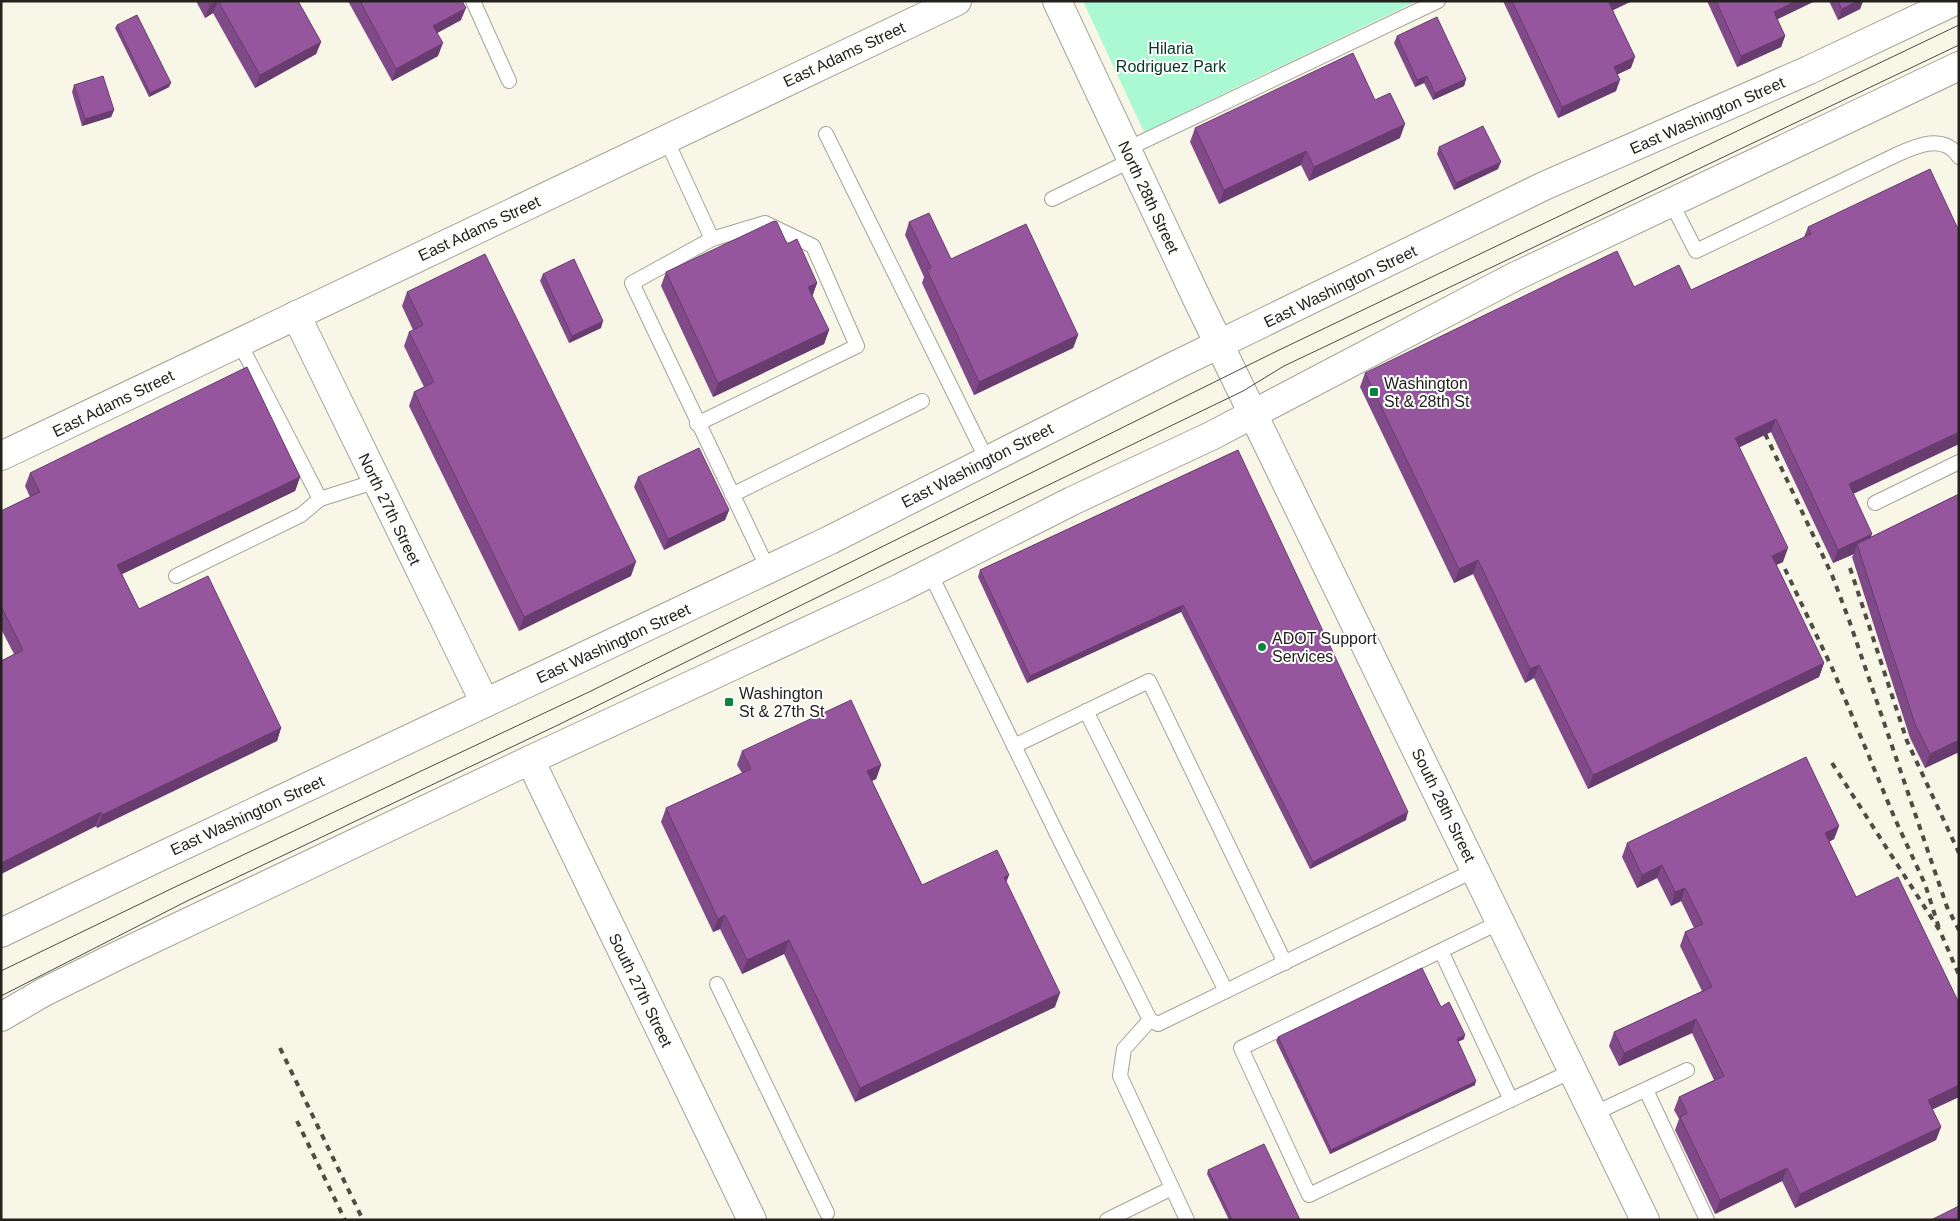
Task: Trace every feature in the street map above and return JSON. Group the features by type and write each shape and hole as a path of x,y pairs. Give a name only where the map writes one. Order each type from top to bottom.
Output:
{"main road":[{"name":"East Adams Street","path":"1,456 956,1"},
{"name":"North 28th Street","path":"1057,1 1248,402"},
{"name":"East Washington Street","path":"1,934 157,858 768,569 1220,344 1544,186 1809,70 1948,3"},
{"path":"1,1017 44,992 121,954 930,573 1072,501 1211,436 1248,402 1959,66"},
{"name":"North 27th Street","path":"296,315 485,703"},
{"name":"South 28th Street","path":"1248,402 1644,1220"},
{"name":"South 27th Street","path":"530,760 752,1220"}],"lane":[{"path":"473,1 509,81"},
{"path":"1052,199 1130,155 1438,1"},
{"path":"826,134 987,460"},
{"path":"666,139 712,239"},
{"path":"1671,202 1696,251 1922,144 1934,142 1942,144 1950,147 1959,157"},
{"path":"697,424 857,346 813,246 765,223 712,239 632,283 697,424 768,569"},
{"path":"239,342 320,499"},
{"path":"732,495 922,401"},
{"path":"1875,502 1959,462"},
{"path":"176,576 301,515 320,499 377,481"},
{"path":"930,573 1150,1020 1158,1024 1475,870"},
{"path":"1014,746 1149,681 1284,963"},
{"path":"1086,711 1226,991"},
{"path":"1500,922 1241,1048 1309,1195 1572,1071"},
{"path":"1441,951 1511,1100"},
{"path":"717,984 827,1213"},
{"path":"1150,1020 1124,1049 1120,1076 1187,1220"},
{"path":"1593,1114 1686,1070"},
{"path":"1646,1090 1707,1220"},
{"path":"1107,1220 1172,1188"}],"green space":[{"name":"Hilaria Rodriguez Park","path":"1083,1 1417,1 1144,132"}],"building":[{"path":"208,1 217,1 210,5"},
{"path":"218,1 298,1 321,42 260,75"},
{"path":"360,1 462,1 466,8 433,26 443,43 396,69"},
{"path":"1512,1 1612,1 1609,3 1635,57 1614,67 1620,80 1562,107"},
{"path":"1716,1 1796,1 1774,12 1785,36 1741,56"},
{"path":"1838,1 1858,1 1842,9"},
{"path":"137,15 171,83 150,93 117,25"},
{"path":"1437,17 1466,79 1435,93 1427,76 1417,80 1397,36"},
{"path":"1353,53 1375,100 1390,93 1405,124 1314,167 1306,151 1224,190 1195,128"},
{"path":"103,76 114,110 85,119 74,85"},
{"path":"1483,126 1501,162 1456,183 1439,147"},
{"path":"1930,169 1959,231 1959,432 1849,484 1872,534 1838,550 1776,419 1735,438 1788,548 1772,556 1824,663 1593,775 1539,665 1530,669 1478,560 1459,569 1365,373 1617,251 1634,287 1679,265 1691,290 1811,234 1808,227"},
{"path":"929,213 951,259 1026,224 1078,335 979,382 927,270 931,268 909,222"},
{"path":"774,221 777,222 787,244 797,239 817,283 808,287 829,330 718,383 666,272"},
{"path":"485,254 636,562 524,617 414,392 434,382 409,332 423,325 407,292"},
{"path":"574,259 603,321 572,336 543,274"},
{"path":"247,367 300,477 117,565 139,609 208,576 281,728 102,815 101,812 1,863 1,661 23,650 1,608 1,511 40,492 30,473"},
{"path":"699,448 729,510 668,539 638,477"},
{"name":"ADOT Support Services","path":"1238,450 1408,812 1313,862 1183,605 1030,676 980,570"},
{"path":"1959,494 1959,740 1930,754 1915,724 1857,544"},
{"path":"851,700 881,765 867,771 922,885 997,850 1009,875 1004,877 1060,993 860,1088 789,940 747,960 725,915 718,919 666,808 751,769 742,751"},
{"path":"1806,757 1839,826 1825,833 1856,897 1898,877 1959,1003 1959,1085 1928,1100 1941,1127 1800,1194 1787,1168 1720,1200 1680,1117 1687,1113 1679,1097 1724,1076 1696,1019 1624,1053 1614,1032 1712,987 1685,932 1703,924 1685,888 1675,892 1662,865 1642,875 1627,843"},
{"path":"1422,968 1441,1007 1449,1002 1465,1035 1457,1039 1476,1081 1331,1150 1278,1037"},
{"path":"1264,1144 1300,1220 1232,1220 1208,1170"},
{"path":"1959,1206 1959,1220 1931,1220"}],"tram line":[{"path":"1,971 591,691 1277,351 1959,25"},
{"path":"1,996 187,901 558,725 1243,391 1284,366 1959,45"}],"railway":[{"path":"1760,423 1832,575 1947,907 1959,930"},
{"path":"1850,568 1907,741 1959,853"},
{"path":"1785,569 1833,670 1895,819 1925,884 1940,931"},
{"path":"1832,763 1940,931 1959,975"},
{"path":"280,1048 363,1220"},
{"path":"297,1121 345,1220"}],"place":[{"name":"Washington St & 28th St","path":"1374,392"},
{"name":"ADOT Support Services","path":"1262,647"},
{"name":"Washington St & 27th St","path":"729,702"}]}
